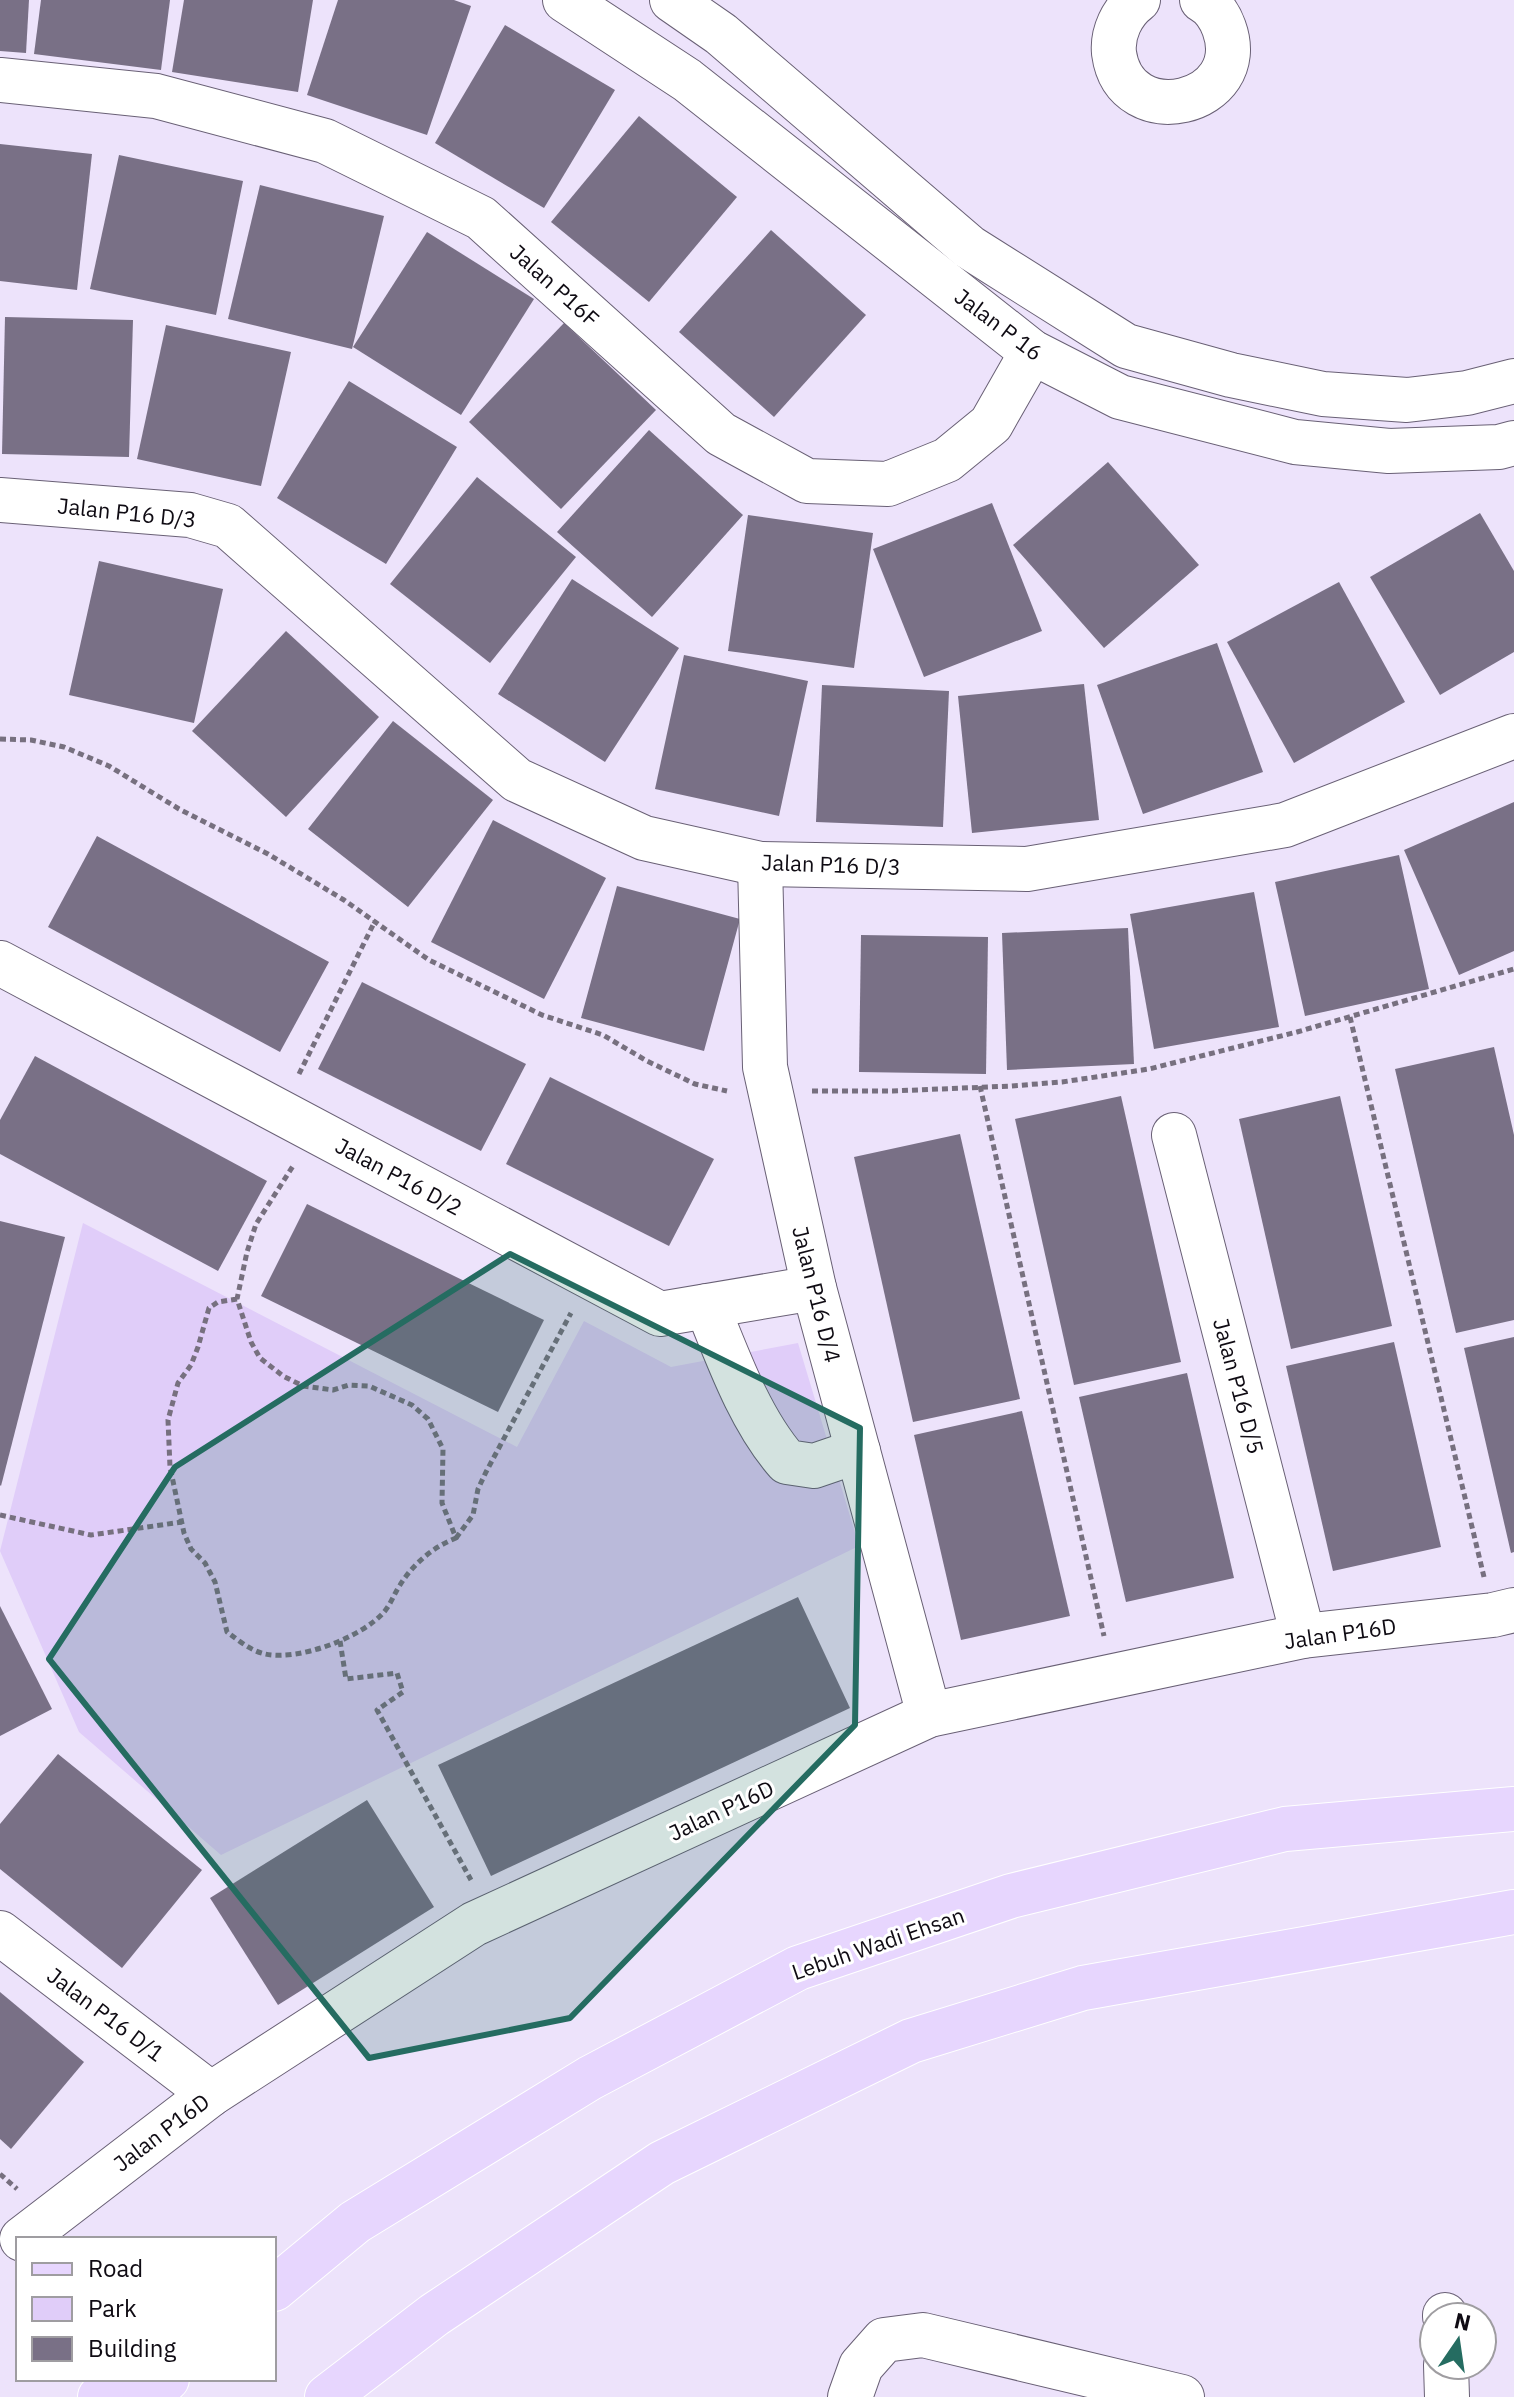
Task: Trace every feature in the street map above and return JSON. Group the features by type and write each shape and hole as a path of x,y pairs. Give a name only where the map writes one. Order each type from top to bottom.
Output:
{"main road":[{"name":"Lebuh Wadi Ehsan","path":"276,2287 355,2222 590,2078 798,1968 1011,1896 1285,1829 1514,1809"},
{"path":"327,2397 434,2315 662,2163 911,2041 1083,1988 1514,1912"},
{"path":"276,2276 355,2222"},
{"path":"350,2397 434,2315"},
{"path":"100,2397 123,2381"},
{"path":"145,2397 165,2381"}],"street":[{"name":"Jalan P 16","path":"565,0 687,80 1032,352 1120,397 1295,442 1389,451 1499,447 1514,443"},
{"name":"Jalan P 16","path":"672,0 721,34 969,247 1126,346 1231,375 1323,394 1407,400 1467,393 1514,381"},
{"path":"1120,5 1114,51 1118,68 1128,84 1142,95 1158,102 1176,103 1194,99 1209,89 1221,75 1227,58 1228,38 1221,20 1202,0"},
{"name":"Jalan P16F","path":"0,80 156,96 325,141 481,218 721,434 807,481 888,484 947,460 991,424 1032,352"},
{"name":"Jalan P16 D/3","path":"0,500 190,515 228,526 517,780 644,838 760,864 1027,869 1285,825 1514,736"},
{"name":"Jalan P16 D/4","path":"760,864 765,1067 814,1288 929,1715"},
{"name":"Jalan P16 D/2","path":"0,963 660,1314 814,1288"},
{"name":"Jalan P16 D/5","path":"1174,1135 1303,1636"},
{"path":"707,1306 730,1363 769,1442 787,1462 814,1466 858,1451"},
{"name":"Jalan P16D","path":"24,2237 211,2094 474,1924 929,1715 1303,1636 1504,1612"},
{"name":"Jalan P16 D/1","path":"0,1933 211,2094"},
{"name":"Jalan P16D","path":"0,2256 16,2243"},
{"path":"850,2397 861,2366 884,2340 923,2335 1182,2397"}],"path":[{"path":"0,739 31,740 64,747 109,766 179,809 268,854 375,921 429,960 542,1015 603,1035 695,1084 737,1094 845,1089 893,1091 1062,1082 1149,1069 1350,1017 1514,969"},
{"path":"375,921 293,1119 296,1162 256,1224 237,1299 251,1342 260,1358 283,1376 303,1386 333,1390 349,1385 369,1386 412,1405 428,1419 443,1449 442,1503 456,1538"},
{"path":"1350,1017 1504,1612"},
{"path":"980,1086 1113,1676"},
{"path":"237,1299 218,1302 209,1308 191,1365 178,1383 168,1420 170,1467 191,1549 205,1563 215,1582 227,1632 262,1654 286,1656 340,1641 373,1624 388,1608 407,1573 441,1544 456,1538 473,1515 478,1489 486,1472 590,1277"},
{"path":"0,1515 91,1535 182,1522"},
{"path":"340,1641 346,1679 397,1673 403,1692 377,1710 491,1916"}],"highlighted area":[{"path":"510,1254 860,1428 855,1725 570,2018 369,2058 49,1659 175,1467"}],"green space":[{"path":"83,1223 517,1447 584,1321 671,1367 798,1343 859,1546 221,1855 79,1732 0,1551"}],"building":[{"path":"0,0 29,0 26,53 0,51"},
{"path":"41,0 170,0 161,70 34,54"},
{"path":"184,0 313,0 298,92 172,72"},
{"path":"338,0 454,0 471,6 427,135 307,95"},
{"path":"505,25 615,90 544,208 435,143"},
{"path":"639,116 737,197 649,302 551,222"},
{"path":"0,144 92,154 77,290 0,281"},
{"path":"119,155 243,181 216,315 90,289"},
{"path":"260,185 384,216 352,349 228,319"},
{"path":"771,230 866,315 774,417 679,332"},
{"path":"427,232 534,299 461,415 353,347"},
{"path":"5,317 133,320 129,457 2,454"},
{"path":"564,323 656,410 561,509 469,422"},
{"path":"166,325 291,352 261,486 137,459"},
{"path":"349,381 457,447 386,564 277,498"},
{"path":"649,430 743,515 652,617 557,532"},
{"path":"1108,462 1199,565 1104,648 1013,545"},
{"path":"477,477 576,557 490,663 390,584"},
{"path":"992,503 1042,631 924,677 873,549"},
{"path":"1480,513 1514,571 1514,652 1440,695 1370,577"},
{"path":"748,515 873,533 854,668 728,651"},
{"path":"99,561 223,589 194,723 69,695"},
{"path":"572,579 679,648 605,762 498,694"},
{"path":"1339,582 1405,702 1294,763 1227,642"},
{"path":"286,631 379,717 286,817 192,731"},
{"path":"1217,643 1263,772 1143,814 1097,685"},
{"path":"684,655 808,681 779,816 655,789"},
{"path":"1084,684 1099,820 972,833 958,696"},
{"path":"822,685 949,691 943,827 816,822"},
{"path":"393,721 493,800 408,907 308,829"},
{"path":"1514,802 1514,951 1459,975 1404,850"},
{"path":"493,820 606,878 544,999 431,942"},
{"path":"97,836 329,962 280,1052 48,927"},
{"path":"1399,855 1429,989 1305,1016 1275,882"},
{"path":"617,886 740,919 704,1051 581,1018"},
{"path":"1254,892 1279,1027 1154,1049 1130,914"},
{"path":"1128,928 1134,1064 1007,1070 1002,933"},
{"path":"861,935 988,937 986,1074 859,1072"},
{"path":"362,982 526,1064 481,1151 318,1069"},
{"path":"1494,1047 1514,1135 1514,1320 1456,1333 1395,1069"},
{"path":"35,1056 267,1181 218,1271 0,1154 0,1120"},
{"path":"550,1077 714,1159 669,1246 506,1164"},
{"path":"1121,1096 1181,1362 1074,1385 1015,1119"},
{"path":"1340,1096 1392,1326 1291,1349 1239,1119"},
{"path":"960,1134 1020,1399 913,1422 854,1157"},
{"path":"307,1204 544,1320 498,1412 261,1296"},
{"path":"0,1221 65,1237 1,1486 0,1485"},
{"path":"1514,1337 1514,1552 1511,1553 1464,1348"},
{"path":"1394,1342 1441,1547 1333,1571 1286,1366"},
{"path":"1187,1373 1234,1578 1126,1602 1079,1397"},
{"path":"1022,1411 1070,1616 961,1640 914,1435"},
{"path":"798,1597 850,1708 491,1876 438,1765"},
{"path":"0,1606 52,1709 0,1736"},
{"path":"58,1754 202,1870 122,1968 0,1869 0,1824"},
{"path":"367,1800 434,1907 278,2005 210,1898"},
{"path":"0,1992 84,2062 11,2149 0,2139"}]}
